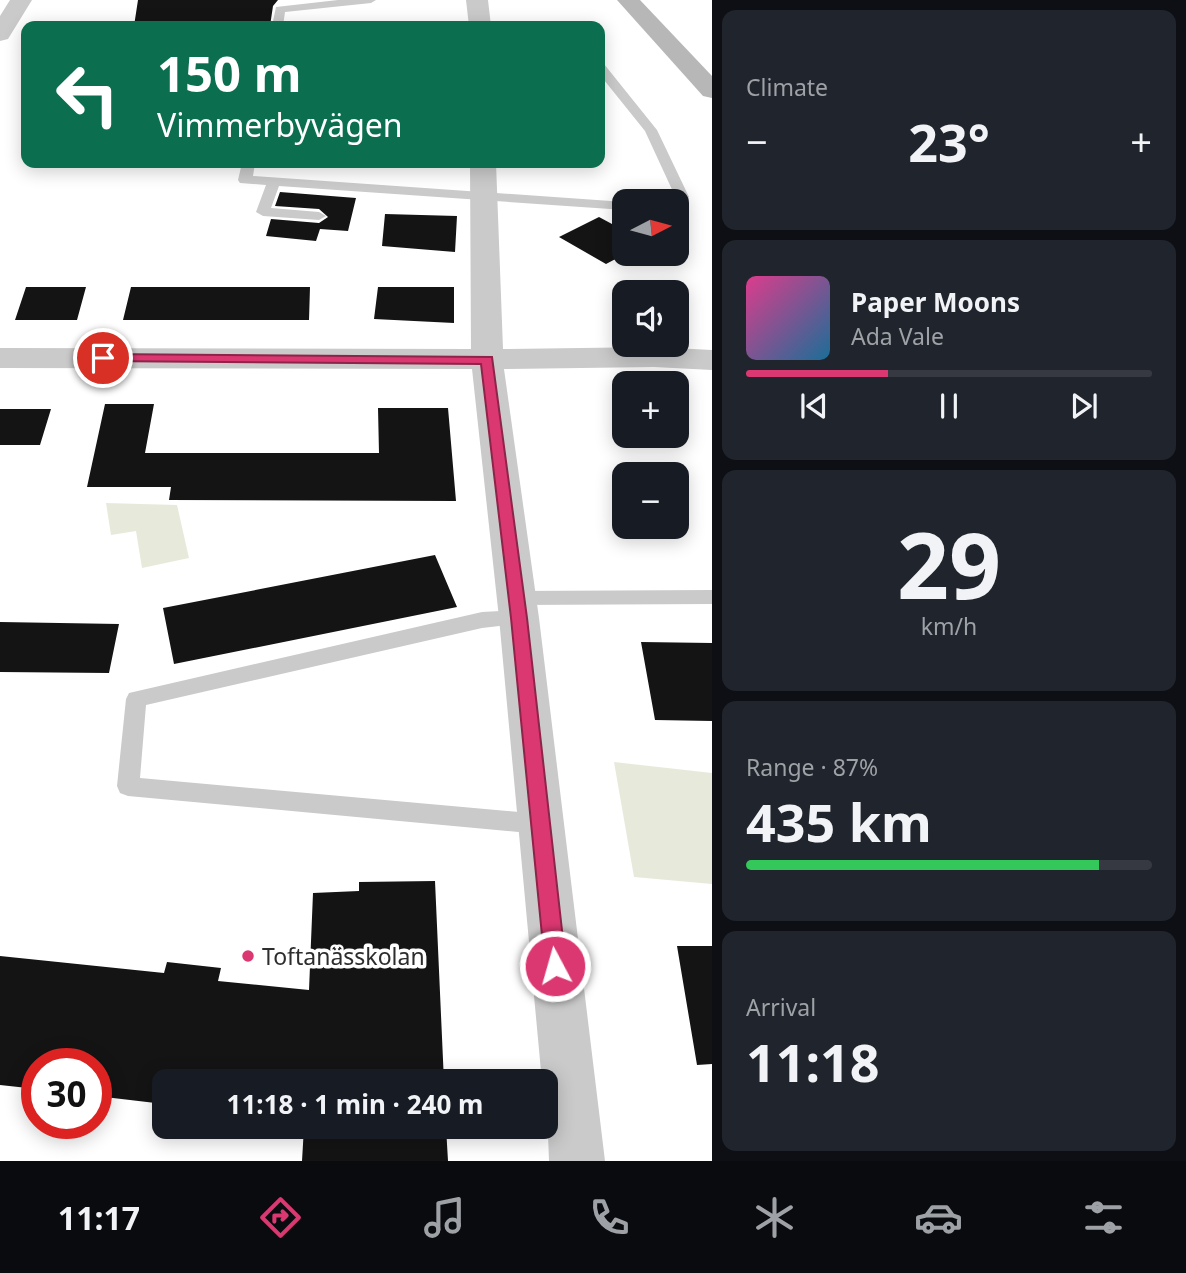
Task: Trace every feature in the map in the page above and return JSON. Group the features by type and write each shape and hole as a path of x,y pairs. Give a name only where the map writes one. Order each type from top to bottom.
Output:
{"main road":[{"path":"628,0 712,91"}],"street":[{"path":"0,34 21,0"},
{"path":"477,0 479,21"},
{"path":"484,180 488,359 518,608 577,1161"},
{"path":"689,349 712,344"},
{"path":"0,358 654,357 712,360"}],"lane":[{"path":"279,21 280,9 371,0"},
{"path":"605,72 651,130 678,189"},
{"path":"248,168 245,180 484,180 612,204"},
{"path":"274,182 263,212 319,216"},
{"path":"540,824 128,786 136,699 482,620 518,608 712,597"}],"shaded area":[{"path":"106,503 177,505 189,558 142,568 136,531 111,535"},
{"path":"614,762 712,773 712,884 634,877"}],"building":[{"path":"138,0 278,0 273,6 271,21 135,21"},
{"path":"280,192 356,198 348,231 320,229 316,241 266,236 271,219 319,223 328,217 319,209 275,206"},
{"path":"385,214 457,216 455,252 382,246"},
{"path":"599,217 612,224 612,261 606,264 559,237"},
{"path":"26,287 86,287 77,320 15,320"},
{"path":"131,287 310,287 309,320 123,320"},
{"path":"378,287 454,287 454,323 374,319"},
{"path":"105,404 154,404 145,453 379,453 378,408 448,408 456,501 169,500 171,487 87,487"},
{"path":"0,409 51,409 40,445 0,445"},
{"path":"435,555 457,607 174,664 163,608"},
{"path":"0,622 119,624 109,673 0,672"},
{"path":"641,642 712,643 712,721 655,720"},
{"path":"435,881 443,1069 152,1069 152,1103 112,1098 112,1048 21,1048 21,1087 0,1085 0,956 164,973 167,962 221,968 218,981 309,990 313,893 359,891 359,882"},
{"path":"677,946 712,946 712,1064 697,1065"},
{"path":"303,1139 447,1139 448,1161 302,1161"}],"place":[{"name":"Toftanässkolan","path":"248,956"}],"route":[{"path":"103,358 488,359 519,618 555,966"}]}
